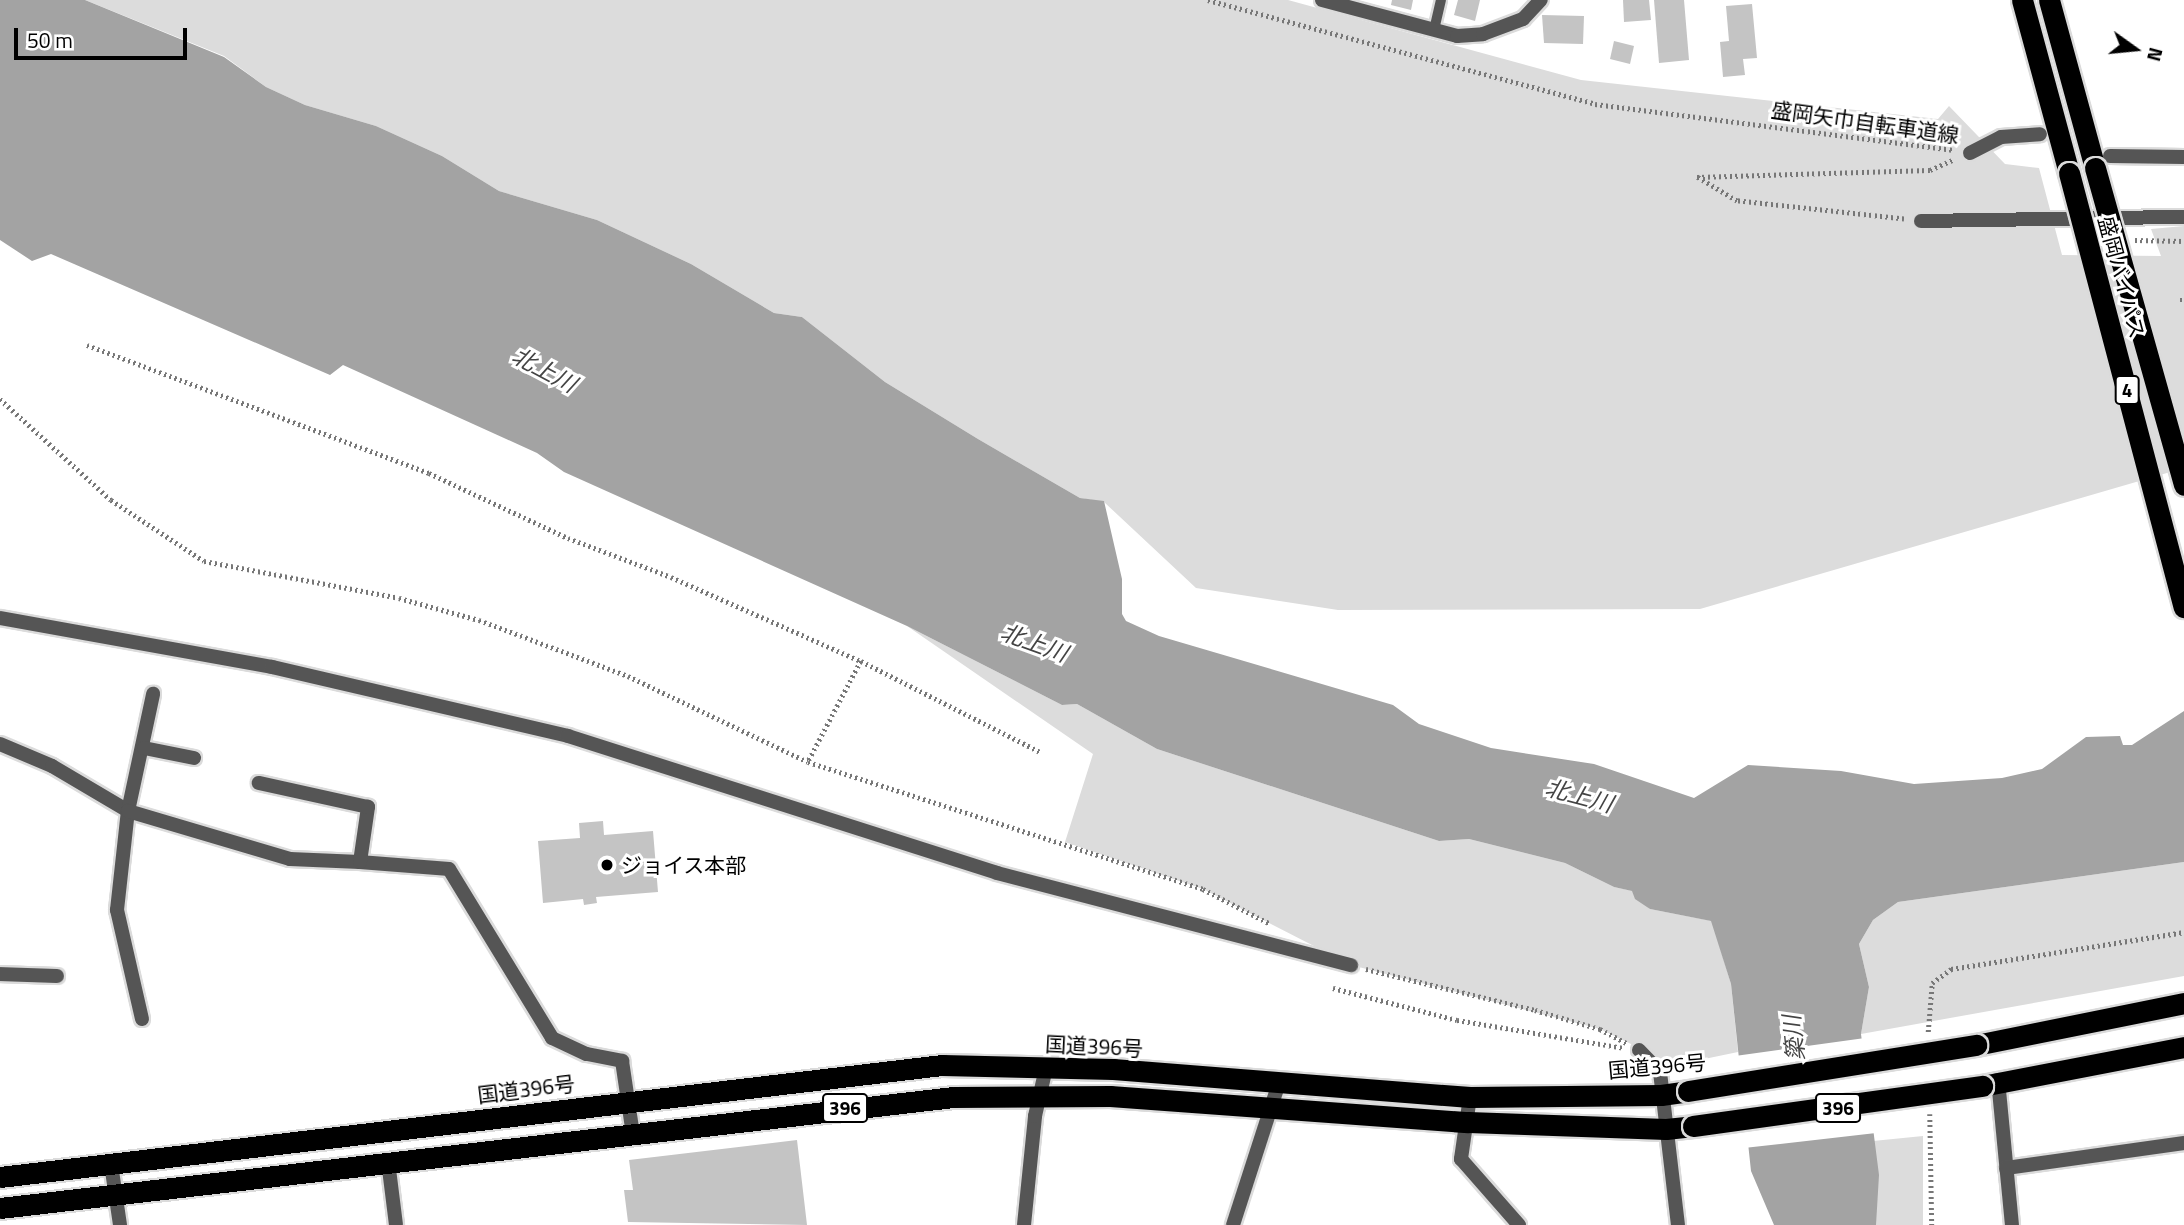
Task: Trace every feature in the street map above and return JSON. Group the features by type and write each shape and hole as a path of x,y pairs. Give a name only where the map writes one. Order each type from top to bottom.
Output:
{"highway":[{"name":"盛岡バイパス","path":"2022,0 2184,607"},
{"name":"盛岡バイパス","path":"2049,0 2103,162 2184,485"},
{"name":"国道396号","path":"0,1177 942,1065 1046,1068 1471,1097 1661,1095 1976,1045 2184,1003"},
{"name":"396","path":"0,1208 954,1097 1110,1096 1272,1110 1468,1122 1666,1129 1990,1083 2184,1047"}],"street":[{"path":"1322,0 1457,36 1483,34 1523,19 1541,0"},
{"path":"1970,153 2001,137 2040,134"},
{"path":"2103,162 2184,157"},
{"path":"1921,221 2184,218"},
{"path":"0,618 298,672 555,733 998,873 1351,965"},
{"path":"142,1019 117,910 128,811 144,748 153,694"},
{"path":"0,744 52,766 128,811 290,859 449,869 552,1038 587,1054 622,1061 633,1135"},
{"path":"144,748 194,758"},
{"path":"259,783 368,807 360,862"},
{"path":"0,974 57,976"},
{"path":"1639,1050 1660,1072 1678,1225"},
{"path":"1024,1225 1038,1097 1046,1068"},
{"path":"1233,1225 1279,1083"},
{"path":"1990,1083 2006,1168 2011,1225"},
{"path":"1471,1097 1461,1159 1519,1225"},
{"path":"2006,1168 2184,1143"},
{"path":"388,1161 396,1225"},
{"path":"111,1164 120,1225"}],"lane":[{"path":"1434,30 1441,0"}],"path":[{"name":"盛岡矢巾自転車道線","path":"1208,0 1595,104 1970,153"},
{"name":"盛岡矢巾自転車道線","path":"1921,221 1737,201 1697,177 1930,170 1970,153"},
{"path":"2130,239 2184,241"},
{"path":"87,345 429,473 568,538 671,577 861,661 1040,752"},
{"path":"0,399 111,500 204,561 399,598 479,620 628,676 808,762 1191,885 1277,927"},
{"path":"808,762 861,661"},
{"path":"1351,965 1600,1029 1639,1050"},
{"path":"1333,988 1457,1020 1639,1050"}],"shaded area":[{"path":"85,0 1288,0 1581,80 1938,119 1949,106 2005,164 2039,168 2062,255 2161,256 2151,229 2184,226 2184,468 1700,609 1338,610 1196,588 1104,502 1080,498 978,439 885,382 802,317 774,313 691,264 597,220 499,191 442,156 376,126 305,105 266,87 224,56"},
{"path":"907,626 1062,705 1077,704 1157,749 1439,841 1469,839 1565,863 1614,887 1633,891 1650,909 1712,921 1731,984 1738,1052 1685,1063 1664,1060 1600,1029 1351,965 1203,889 1065,842 1093,754"},
{"path":"2184,862 2184,976 1861,1034 1869,987 1859,944 1873,920 1898,902"},
{"path":"1923,1136 1923,1225 1876,1225 1873,1141"}],"water":[{"path":"0,0 85,0 224,57 266,87 305,105 376,126 442,156 499,191 597,220 691,264 774,313 802,317 885,382 978,439 1080,498 1104,501 1122,579 1122,614 1126,621 1159,636 1393,705 1419,724 1491,748 1594,764 1694,798 1748,765 1841,771 1914,784 2002,778 2042,769 2086,737 2120,736 2123,745 2132,745 2184,711 2184,862 1898,902 1873,920 1859,944 1869,987 1861,1034 1879,1175 1876,1225 1774,1225 1751,1171 1731,984 1711,921 1650,909 1635,899 1632,891 1614,887 1565,863 1469,839 1439,841 1157,749 1077,704 1062,705 907,626 564,472 537,453 343,365 330,375 51,254 32,261 0,240"}],"pier":[{"path":"1865,1038 1876,1133 1744,1148 1735,1056"}],"building":[{"path":"1392,0 1413,0 1411,10 1391,5"},
{"path":"1458,0 1480,0 1475,21 1454,15"},
{"path":"1623,0 1649,0 1651,20 1624,22"},
{"path":"1654,0 1684,0 1689,60 1659,63"},
{"path":"1752,4 1757,58 1743,59 1745,75 1723,77 1720,42 1729,41 1726,6"},
{"path":"1542,15 1584,16 1583,44 1544,43"},
{"path":"1614,41 1634,46 1630,64 1610,59"},
{"path":"603,821 604,835 653,831 658,892 596,897 597,903 584,905 583,899 543,903 538,841 580,838 579,823"},
{"path":"797,1140 807,1225 628,1222 624,1190 633,1190 629,1160"}],"place":[{"name":"ジョイス本部","path":"607,865"}],"water label":[{"name":"北上川","path":"544,370"},
{"name":"北上川","path":"1034,643"},
{"name":"北上川","path":"1579,796"},
{"name":"簗川","path":"1794,1038"}]}
